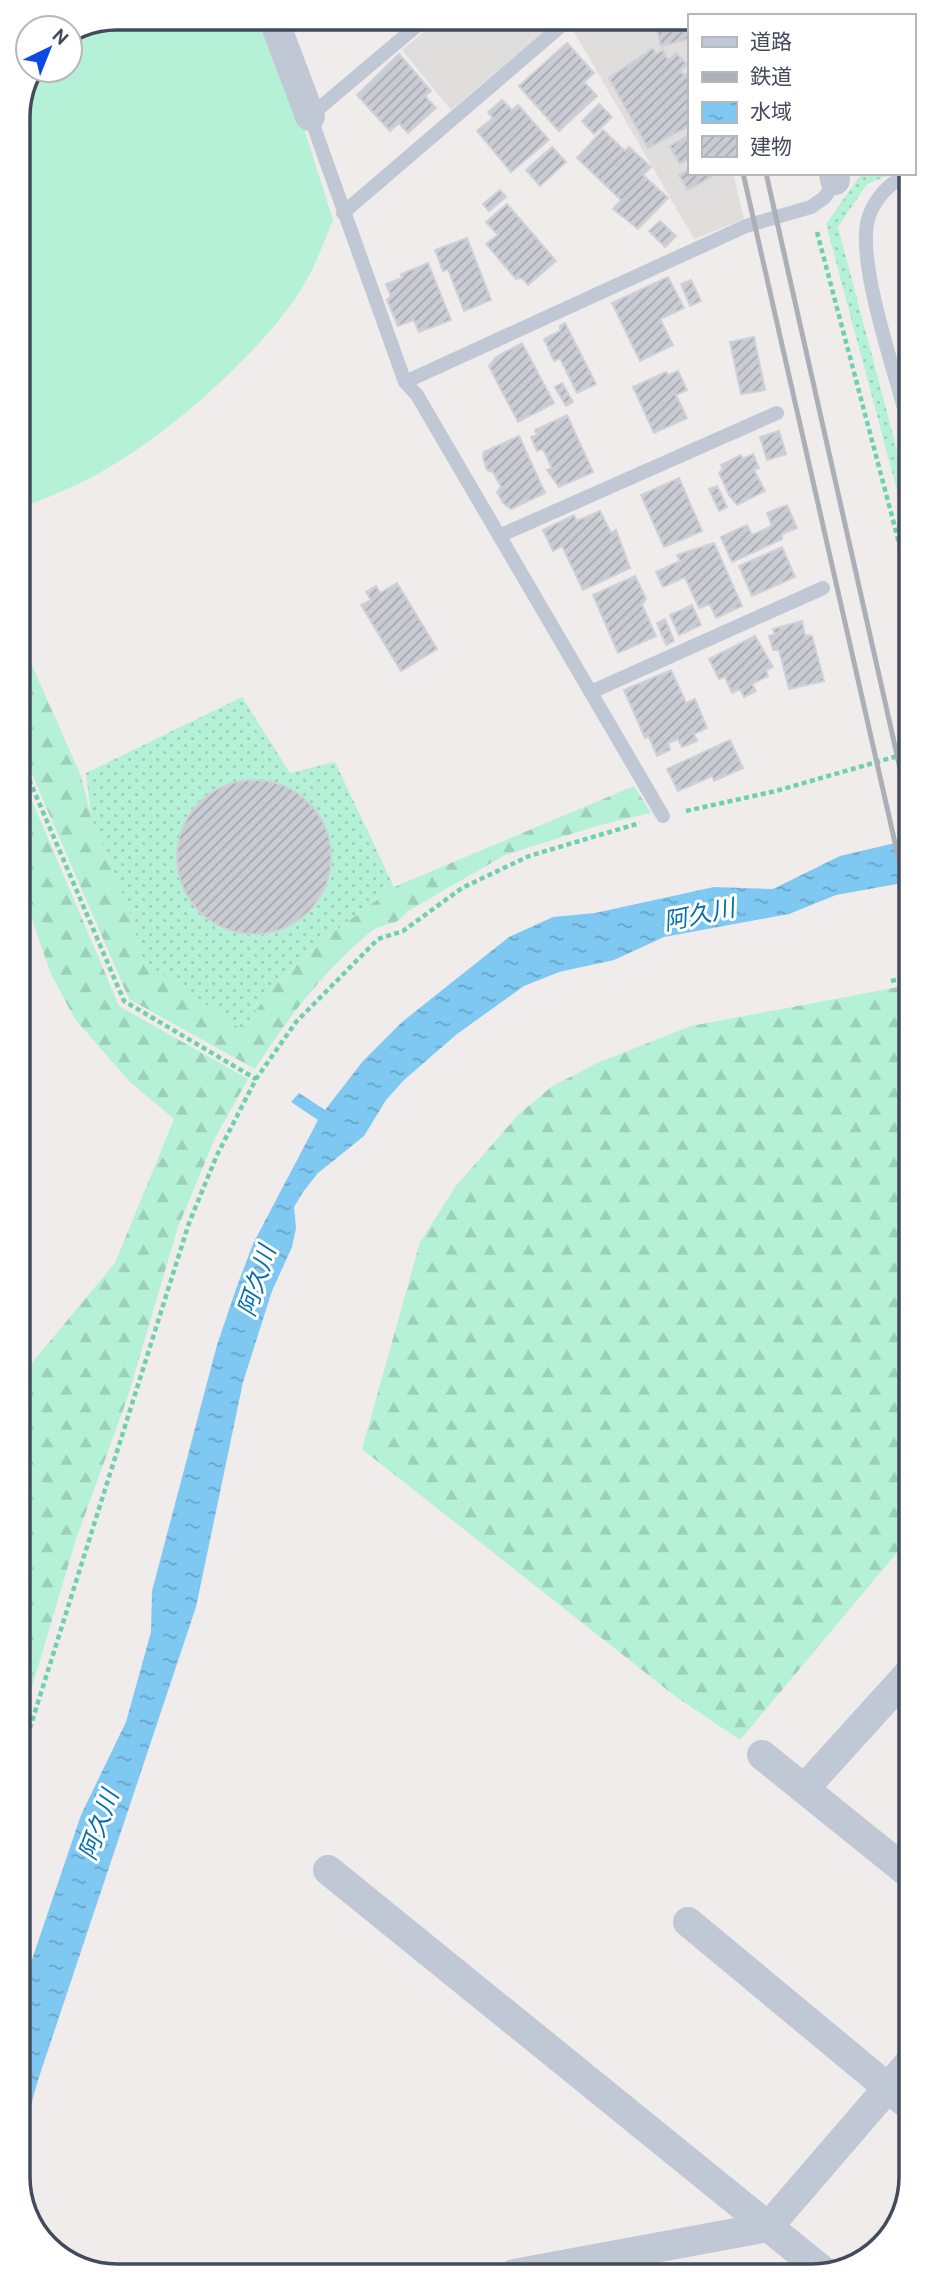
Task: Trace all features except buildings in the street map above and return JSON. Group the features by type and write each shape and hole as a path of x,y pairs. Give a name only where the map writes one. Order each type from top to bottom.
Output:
{"street":[{"path":"278,30 310,116"},
{"path":"804,1789 899,1684"},
{"path":"762,1755 899,1865"},
{"path":"328,1870 813,2264"},
{"path":"688,1922 899,2097"},
{"path":"568,2264 768,2227 899,2075"}],"lane":[{"path":"412,30 310,116 405,382 416,395 663,816"},
{"path":"344,212 556,30"},
{"path":"405,382 746,226 811,207 825,197 836,176"},
{"path":"899,179 892,182 873,206 865,232 868,268 899,388"},
{"path":"499,536 778,413"},
{"path":"591,692 823,588"}],"path":[{"path":"811,207 899,543"},
{"path":"30,1727 176,1260 217,1155 256,1079 296,1022 378,939 402,931 462,888 529,856 663,816 776,791 899,755"},
{"path":"30,782 124,1001 256,1079"},
{"path":"891,981 899,979"}],"shaded area":[{"path":"426,30 546,30 451,110 402,50"},
{"path":"573,30 688,30 688,175 733,175 744,219 694,239"}],"green space":[{"path":"268,30 301,119 333,220 302,288 283,315 232,372 170,425 138,448 71,487 30,504 30,111 37,84 84,84 84,36 100,31"},
{"path":"861,175 889,175 867,184 838,227 899,458 899,498 826,224"},
{"path":"30,661 81,776 91,817 131,916 143,961 242,1030 274,986 322,941 394,887 634,786 651,813 600,825 505,855 408,911 397,921 374,930 337,962 311,991 255,1069 129,999 30,770"},
{"path":"242,697 290,773 335,762 394,887 322,941 274,986 242,1031 143,961 131,916 91,817 86,773"},
{"path":"30,796 119,1006 248,1079 215,1138 178,1227 127,1399 76,1539 30,1694 30,1365 115,1263 174,1119 130,1082 75,1019 50,972 30,913"},
{"path":"899,987 899,1550 740,1740 675,1696 362,1449 420,1242 456,1186 519,1114 551,1087 597,1063 691,1026"}],"water":[{"name":"阿久川","path":"899,842 899,884 836,895 789,914 664,937 614,960 559,972 524,986 457,1034 404,1080 386,1100 364,1136 318,1173 303,1192 294,1207 296,1228 292,1247 272,1291 243,1382 196,1607 30,2108 30,1965 81,1815 126,1722 151,1632 152,1591 217,1345 236,1289 253,1244 318,1120 291,1102 299,1093 325,1110 363,1061 402,1022 509,937 553,917 595,913 714,887 773,889 840,856"}],"railway":[{"path":"743,175 899,860"},
{"path":"766,175 899,764"}]}
